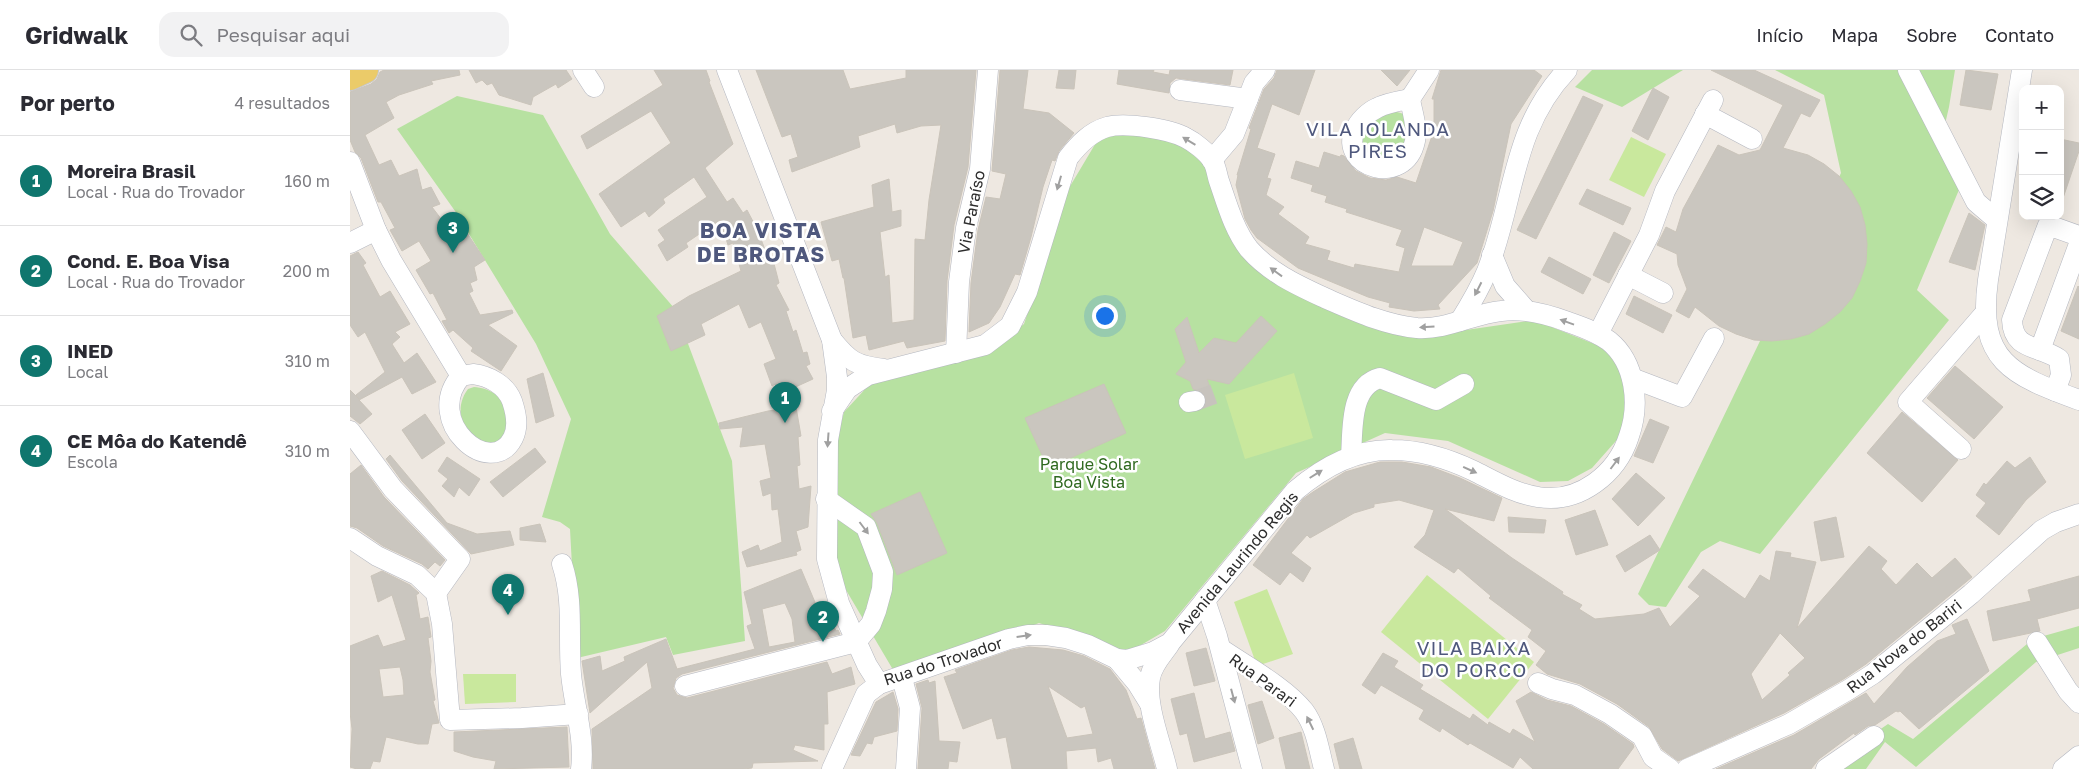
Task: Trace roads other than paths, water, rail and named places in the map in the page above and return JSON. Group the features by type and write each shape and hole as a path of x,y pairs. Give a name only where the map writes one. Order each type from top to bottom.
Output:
{"main road":[{"path":"350,77 365,70"}],"street":[{"path":"583,70 594,87"},
{"path":"727,70 832,340 849,360 868,368 885,370"},
{"name":"Via Paraíso","path":"956,353 959,282 966,228 980,168 988,70"},
{"path":"1410,99 1429,70"},
{"path":"1460,321 1487,272 1518,158 1529,127 1543,102 1567,70"},
{"path":"1908,70 1976,202 1997,220"},
{"path":"2022,70 1984,304 1986,325 1993,347 2006,364 2022,377 2079,400"},
{"path":"832,411 847,389 868,375 985,345 1010,326 1027,292 1068,158 1079,144 1092,134 1108,127 1123,125 1170,132 1186,138 1212,160 1234,134 1256,80 1180,90"},
{"path":"1598,334 1652,227 1664,191 1709,107 1752,139"},
{"name":"Avenida Laurindo Regis","path":"1117,659 1140,658 1170,643 1294,491 1310,477 1350,456 1389,449 1407,450 1449,461 1519,492 1538,498 1558,498 1575,494 1593,486 1607,473 1620,457 1629,439 1634,420 1635,400 1632,378 1620,353 1610,342 1598,334 1558,318 1526,310 1495,312 1442,326 1420,328 1398,325 1350,309 1284,279 1263,264 1247,246 1234,222 1212,160"},
{"path":"350,162 376,230 461,376"},
{"path":"2056,391 2062,374 2059,359 2023,344 2016,338 2012,320 2048,225 2079,236"},
{"path":"350,243 376,230"},
{"path":"2040,350 2079,244"},
{"path":"1492,255 1504,286 1526,310"},
{"path":"1628,275 1663,294"},
{"path":"1961,449 1908,402 1985,313"},
{"path":"1632,378 1682,396 1714,338"},
{"name":"Rua do Trovador","path":"832,340 837,390 828,440 826,499 827,559 839,603 856,642 879,684 902,678 1005,640 1028,635 1066,638 1088,645 1117,659"},
{"path":"1350,456 1357,398 1372,380 1380,378 1436,400 1464,384"},
{"path":"350,431 393,489 460,559 436,593"},
{"path":"684,686 856,642 867,629 876,611 882,589 883,572 866,527 826,499"},
{"name":"Rua Nova do Bariri","path":"1687,769 1789,724 1873,674 1971,594 2042,530 2056,522 2079,514"},
{"path":"350,538 377,556 417,575 436,593 442,624 450,720 578,714"},
{"path":"562,564 570,594 571,672 582,745 581,769"},
{"path":"1205,600 1221,649 1252,769"},
{"path":"2037,642 2068,691 2079,703"},
{"path":"1167,769 1151,706 1150,678 1153,669 1170,643"},
{"name":"Rua Parari","path":"1221,649 1292,698 1305,712 1314,730 1324,769"},
{"path":"1117,659 1134,678 1151,706"},
{"path":"902,678 910,708 906,769"},
{"path":"1538,683 1552,689 1576,695 1610,714 1642,736 1646,763 1670,769"},
{"path":"832,769 866,694 879,684"},
{"path":"1826,769 1874,736"},
{"path":"2063,769 2079,756"}],"tunnel":[{"path":"1195,401 1217,393"}],"place":[{"name":"INED","path":"453,253"},
{"name":"Moreira Brasil","path":"785,423"},
{"name":"CE Môa do Katendê","path":"508,615"},
{"name":"Cond. E. Boa Visa","path":"823,642"}],"district":[{"name":"VILA IOLANDA PIRES","path":"1378,140"},
{"name":"BOA VISTA DE BROTAS","path":"761,243"},
{"name":"VILA BAIXA DO PORCO","path":"1474,659"}],"park label":[{"name":"Parque Solar Boa Vista","path":"1089,473"}]}
